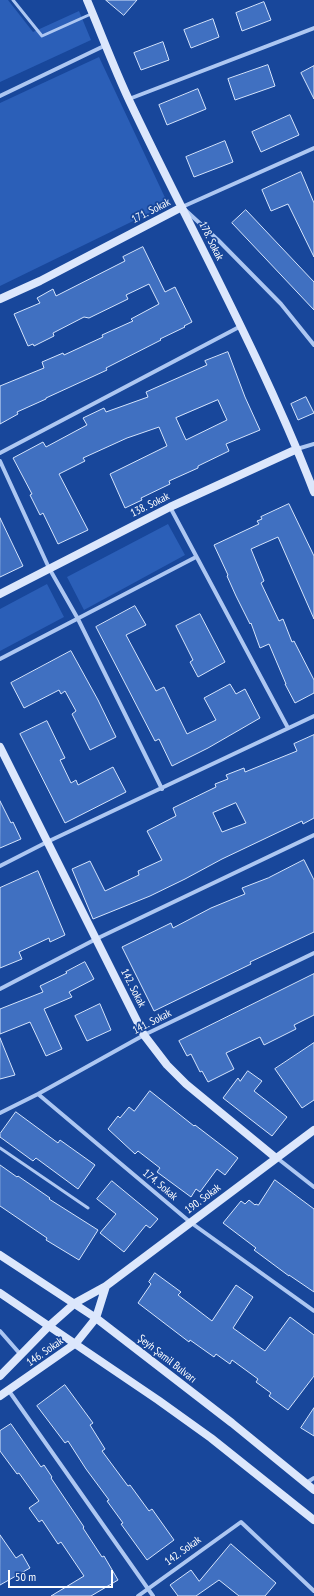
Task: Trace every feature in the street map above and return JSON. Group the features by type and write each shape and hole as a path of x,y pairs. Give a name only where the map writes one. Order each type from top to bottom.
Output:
{"street":[{"name":"178. Sokak","path":"87,0 129,99 241,326 297,449 314,492"},
{"path":"129,99 314,28"},
{"path":"0,96 106,45"},
{"name":"171. Sokak","path":"0,299 40,281 182,207 314,148"},
{"path":"182,207 218,240 282,304 314,345"},
{"path":"0,453 241,326"},
{"name":"138. Sokak","path":"0,594 170,507 297,449 314,444"},
{"path":"0,461 49,568 78,619 162,789"},
{"path":"170,507 288,728"},
{"path":"0,659 196,557"},
{"path":"0,866 47,842 314,716"},
{"name":"142. Sokak","path":"0,747 144,1035 167,1065 186,1084 276,1158 314,1187"},
{"path":"0,989 96,939 314,835"},
{"name":"141. Sokak","path":"0,1113 38,1094 144,1035 314,953"},
{"name":"174. Sokak","path":"38,1094 190,1222 314,1311"},
{"name":"190. Sokak","path":"75,1303 106,1286 314,1130"},
{"name":"Şeyh Şamil Bulvarı","path":"0,1255 96,1318 232,1423 314,1490"},
{"path":"96,1318 106,1286"},
{"path":"0,1293 76,1343 211,1438 314,1520"},
{"name":"146. Sokak","path":"0,1376 49,1326 75,1303"},
{"name":"146. Sokak","path":"0,1396 76,1343 96,1318"},
{"path":"0,1331 21,1356"},
{"path":"9,1391 153,1596"},
{"path":"306,1483 314,1478"},
{"name":"142. Sokak","path":"138,1596 241,1522 314,1591"}],"lane":[{"path":"13,0 42,36 93,14"},
{"path":"0,1148 88,1208"}],"shaded area":[{"path":"0,0 8,0 33,32 79,11 91,40 0,82"},
{"path":"99,57 168,204 0,286 0,103"},
{"path":"168,524 185,555 84,610 67,577"},
{"path":"47,584 64,617 0,651 0,609"}],"building":[{"path":"106,0 137,0 124,15"},
{"path":"264,2 271,20 242,31 236,13"},
{"path":"213,19 219,37 191,48 184,30"},
{"path":"163,42 169,60 141,70 134,53"},
{"path":"268,65 275,86 235,100 228,79"},
{"path":"314,66 314,99 301,73"},
{"path":"198,89 206,109 167,125 159,105"},
{"path":"290,115 299,135 261,152 252,132"},
{"path":"225,141 233,162 194,177 186,157"},
{"path":"301,172 314,203 314,257 288,204 271,211 262,190"},
{"path":"246,210 314,282 314,310 232,223"},
{"path":"143,247 165,292 175,287 192,322 160,339 161,340 106,368 107,370 17,412 18,414 0,424 0,386 44,368 42,362 63,353 64,355 103,337 102,335 133,321 131,319 159,304 149,284 126,295 128,299 89,318 84,317 53,333 54,336 34,346 33,344 28,346 14,314 40,303 37,298 53,289 56,296 125,261 123,257"},
{"path":"228,352 245,397 260,430 226,444 229,451 198,466 198,468 169,481 170,484 141,498 142,500 125,508 110,474 167,446 159,427 127,438 83,458 85,461 59,474 88,530 58,544 43,513 40,515 30,495 32,494 13,458 43,442 46,447 87,425 83,418 104,408 106,412 148,397 146,392 207,365 205,361","holes":["218,400 227,420 186,440 176,418"]},
{"path":"306,397 314,413 298,420 291,404"},
{"path":"289,504 314,556 314,619 278,537 251,549 264,581 261,583 279,621 283,619 292,642 294,641 314,680 314,693 295,703 285,684 269,644 260,648 251,623 250,624 236,596 214,545 259,524 257,521 262,519 261,517"},
{"path":"0,518 23,566 0,577"},
{"path":"135,606 146,625 126,635 156,691 164,687 187,734 216,720 204,698 230,684 236,694 245,689 260,718 208,748 172,766 159,739 155,741 96,627"},
{"path":"200,614 225,662 198,677 190,662 193,660 176,626"},
{"path":"71,651 98,700 116,737 90,750 72,714 76,711 65,691 61,694 59,690 24,708 11,683"},
{"path":"47,721 65,758 60,760 71,783 76,780 78,785 113,767 126,792 65,823 20,734"},
{"path":"314,735 314,818 303,824 302,821 222,859 150,896 93,919 72,869 90,861 105,891 139,875 138,871 162,860 147,831 176,816 173,808 216,787 215,784 228,779 226,775 244,768 245,772 297,751 294,744","holes":["236,803 246,823 222,832 213,813"]},
{"path":"0,801 11,823 13,822 21,839 0,848"},
{"path":"304,860 314,880 314,932 250,962 251,964 154,1011 122,947 171,923 173,928 211,908 245,894 242,888 268,878"},
{"path":"38,871 65,935 50,942 49,938 19,952 22,959 0,968 0,888"},
{"path":"85,962 94,979 69,992 72,997 44,1009 62,1049 46,1056 30,1022 0,1034 0,1009 43,992 40,986 67,973 66,972"},
{"path":"314,974 314,1015 294,1025 296,1029 264,1045 260,1037 226,1053 234,1069 208,1082 202,1071 200,1072 191,1054 187,1056 179,1041"},
{"path":"100,1004 111,1030 87,1041 75,1016"},
{"path":"0,1038 15,1075 0,1079"},
{"path":"314,1043 314,1100 302,1108 275,1069"},
{"path":"248,1071 262,1081 254,1091 287,1117 272,1136 223,1098 238,1078 240,1081"},
{"path":"150,1091 238,1158 225,1175 217,1169 200,1192 196,1189 191,1197 157,1172 160,1168 138,1151 135,1154 108,1129 118,1116 120,1118 129,1107 134,1111"},
{"path":"16,1112 58,1143 60,1140 95,1165 78,1189 36,1158 33,1161 0,1137 0,1134"},
{"path":"0,1165 50,1198 49,1199 98,1230 79,1260 46,1240 47,1238 0,1206"},
{"path":"275,1180 314,1209 314,1292 289,1276 254,1250 256,1248 223,1223 241,1201 245,1204 249,1200 255,1205 258,1205"},
{"path":"112,1181 158,1219 150,1228 146,1225 124,1252 100,1233 116,1214 97,1199"},
{"path":"155,1273 181,1292 178,1295 212,1321 236,1285 253,1297 233,1328 265,1351 290,1317 314,1335 314,1376 288,1410 269,1396 271,1393 256,1382 258,1379 232,1360 230,1364 216,1354 214,1357 190,1340 189,1342 138,1303 151,1284 149,1282"},
{"path":"65,1385 93,1423 90,1425 105,1449 102,1451 149,1511 152,1509 174,1540 147,1560 121,1524 123,1523 107,1501 109,1500 68,1441 65,1443 37,1406"},
{"path":"314,1408 314,1436 301,1428"},
{"path":"11,1424 41,1467 44,1465 84,1527 83,1528 102,1557 104,1556 118,1580 91,1596 51,1596 84,1576 61,1542 58,1544 42,1520 39,1522 29,1508 39,1501 19,1473 17,1474 0,1451 0,1431"},
{"path":"0,1535 16,1558 22,1554 30,1568 0,1585"},
{"path":"231,1544 276,1583 265,1596 239,1596 219,1580 196,1596 178,1596 170,1585 191,1570 199,1581"}]}
